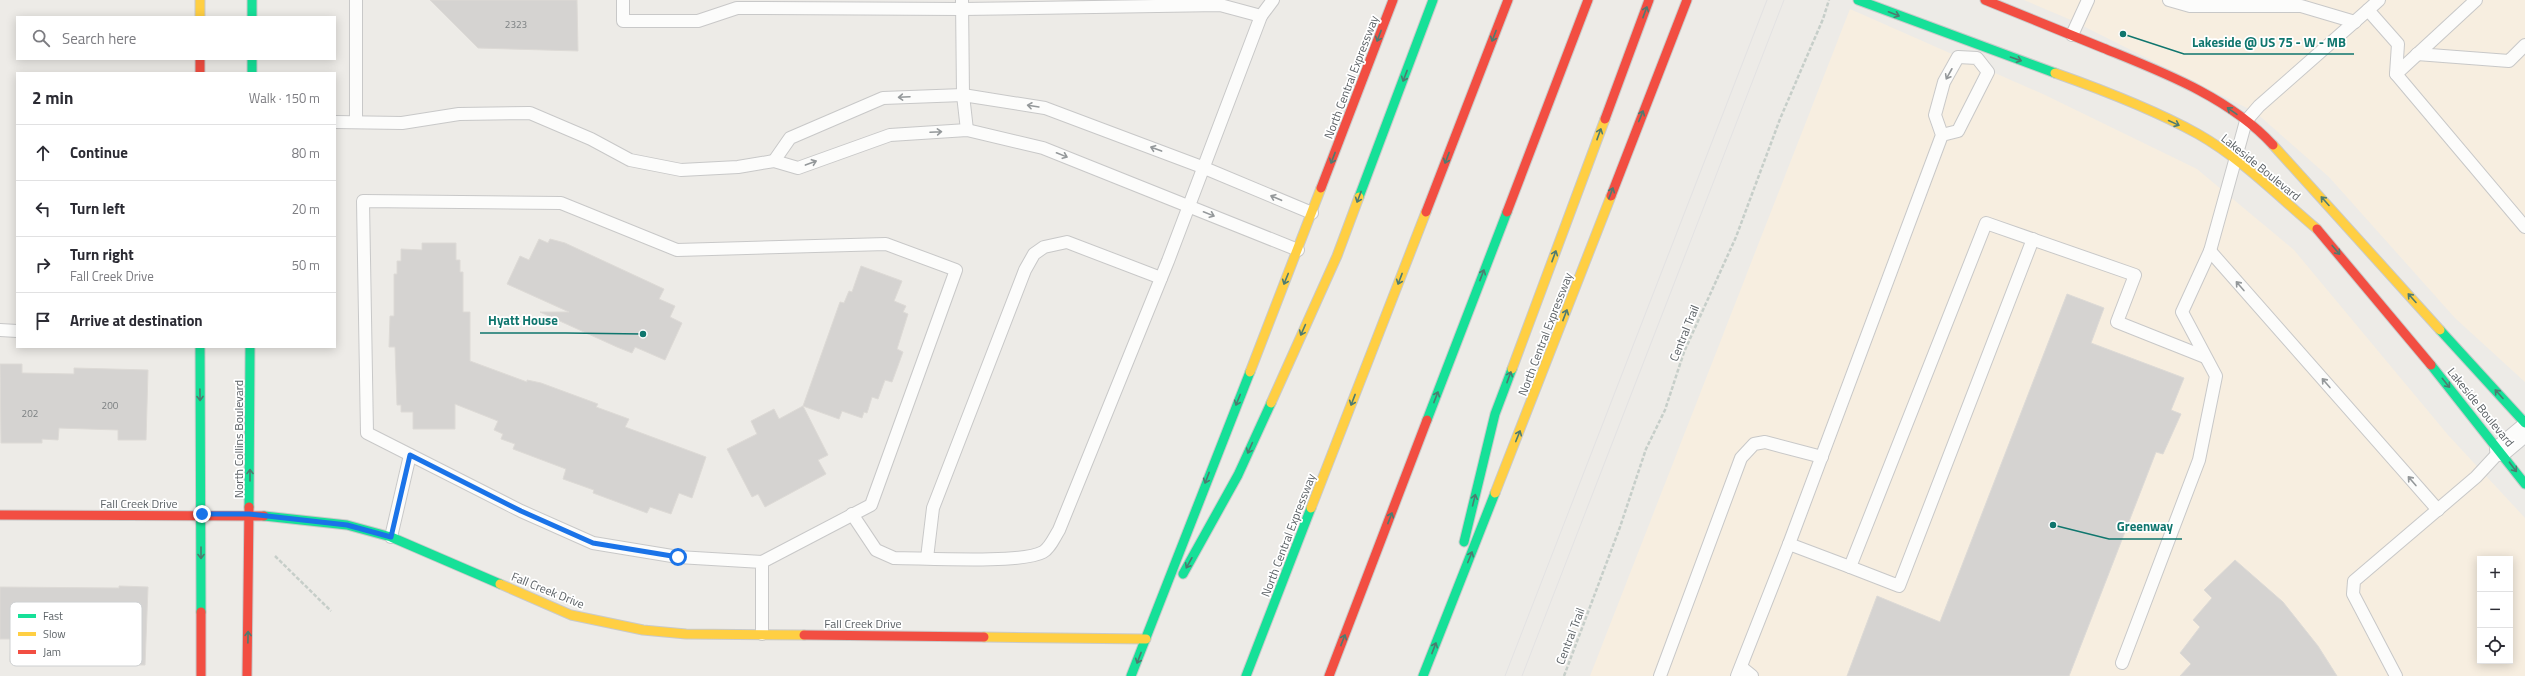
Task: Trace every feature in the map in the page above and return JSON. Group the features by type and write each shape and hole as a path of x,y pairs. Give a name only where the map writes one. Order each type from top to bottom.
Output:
{"main road":[{"path":"200,0 200,16"},
{"path":"252,0 252,16"},
{"name":"North Central Expressway","path":"1132,676 1298,250 1393,0"},
{"path":"1146,639 1238,475 1336,256 1433,0"},
{"name":"North Central Expressway","path":"1246,676 1508,0"},
{"path":"1329,676 1588,0"},
{"path":"1445,619 1495,414 1649,0"},
{"name":"North Central Expressway","path":"1423,676 1527,414 1687,0"},
{"name":"Lakeside Boulevard","path":"1858,0 1979,53 2075,80 2139,106 2198,134 2234,158 2323,234 2501,450 2525,484"},
{"name":"Lakeside Boulevard","path":"1985,0 2159,71 2218,102 2258,129 2309,183 2525,423"},
{"path":"200,60 200,72"},
{"path":"252,60 252,72"},
{"path":"200,348 202,676"},
{"name":"North Collins Boulevard","path":"247,676 250,348"},
{"name":"Fall Creek Drive","path":"0,515 249,514 347,525 391,537 571,615 643,630 686,634 1146,639"}],"street":[{"path":"2501,450 2525,430"}],"lane":[{"path":"356,0 356,122"},
{"path":"623,0 623,21 698,21 737,8 962,4 1220,5 1261,16"},
{"path":"852,514 876,550 894,558 1023,558 1044,552 1059,530 1161,278 1187,206 1261,16 1273,0"},
{"path":"2072,35 2088,0"},
{"path":"2169,0 2190,6 2301,6 2355,22"},
{"path":"2122,663 2199,460 2216,376 2182,312 2210,251 2234,158 2246,121 2259,106 2379,0"},
{"path":"2396,74 2476,0"},
{"path":"962,4 964,95 967,130"},
{"path":"2368,10 2398,44 2396,74 2525,227"},
{"path":"2417,54 2509,61 2525,45"},
{"path":"1752,676 1739,671 1822,457 1942,135 1935,115 1944,82 1958,57 1979,53 1988,72 1958,131 1942,135"},
{"path":"774,161 790,138 883,98 964,95 1045,108 1202,167 1312,213"},
{"path":"336,122 402,123 459,114 530,113 591,139 630,160 681,170 738,167 774,161 798,168 890,135 967,130 1043,148 1298,250"},
{"path":"363,201 561,203 677,250 886,244 956,270 871,505 852,514 762,562 678,557 593,543 521,511 367,433 363,201"},
{"path":"1850,567 1986,223 2135,275 2117,322 2205,357"},
{"path":"1789,544 1899,586 2033,239"},
{"path":"927,558 932,508 1025,270 1034,254 1044,247 1067,242 1161,278"},
{"path":"2210,251 2438,510"},
{"path":"0,330 16,331"},
{"path":"1660,676 1741,458 1754,444 1765,442 1822,457"},
{"path":"2396,676 2353,594 2354,581 2476,477 2501,450"},
{"path":"391,537 410,455"},
{"path":"762,562 762,634"}],"path":[{"name":"Central Trail","path":"1564,676 1620,527 1646,449 1665,410 1684,352 1736,237 1780,119 1823,19 1828,0"},
{"path":"275,556 331,612"}],"shaded area":[{"path":"2024,0 2525,0 2525,382 2455,318 2329,177 2255,112 2071,20"},
{"path":"1850,9 2045,95 2197,169 2294,250 2448,435 2525,518 2525,676 1590,676"}],"building":[{"path":"430,0 577,0 578,51 478,48"},
{"path":"539,239 548,243 550,239 565,243 664,289 659,299 675,306 670,317 682,323 665,360 635,347 632,353 540,312 569,312 507,284 520,256 529,260"},
{"path":"422,243 456,243 456,260 460,260 460,272 463,272 463,312 470,312 470,361 527,382 527,380 541,383 598,404 596,407 629,419 625,427 706,457 692,498 679,493 671,514 650,507 647,513 593,493 594,490 563,479 566,469 513,449 515,444 501,439 503,434 494,430 498,421 455,404 455,429 413,429 413,412 401,412 401,405 397,405 395,347 389,347 390,316 394,316 394,274 397,274 397,261 401,261 401,249 422,250"},
{"path":"861,266 902,281 894,301 906,306 903,312 908,314 897,349 903,352 892,382 885,380 878,399 872,397 867,413 864,412 862,418 842,411 839,419 803,406 840,302 844,303 849,291 852,292"},
{"path":"2067,294 2104,308 2091,343 2184,378 2171,410 2181,414 2163,454 2156,452 2069,676 1847,676 1877,596 1940,622"},
{"path":"0,364 22,364 22,373 74,374 74,368 148,370 146,440 118,440 118,430 59,428 58,440 42,439 42,443 1,443"},
{"path":"803,406 828,455 818,460 826,474 765,507 758,494 752,497 727,449 757,434 751,421 774,409 779,419"},
{"path":"2235,560 2283,602 2318,646 2337,676 2180,676 2191,664 2180,653 2200,627 2193,620 2212,598 2204,590"},
{"path":"119,586 148,587 145,665 142,665 142,602 10,602 10,639 0,639 0,587 119,588"}],"tram line":[{"path":"1505,676 1767,0"},
{"path":"1522,676 1784,0"}],"traffic: fast":[{"path":"252,0 252,16"},
{"path":"1359,197 1433,0"},
{"path":"1858,0 2055,73"},
{"path":"252,60 252,72"},
{"path":"1427,420 1507,212"},
{"path":"2440,330 2525,423"},
{"path":"200,348 201,612"},
{"path":"249,507 250,348"},
{"path":"2431,365 2525,484"},
{"path":"1464,542 1495,414 1512,369"},
{"path":"1131,676 1250,372"},
{"path":"1183,574 1238,475 1271,403"},
{"path":"1423,676 1495,493"},
{"path":"1246,676 1311,508"},
{"path":"264,516 347,525 391,537 500,584"}],"traffic: slow":[{"path":"200,0 200,16"},
{"path":"2055,73 2128,100 2198,134 2230,155 2317,229"},
{"path":"1512,369 1605,119"},
{"path":"2273,145 2440,330"},
{"path":"1250,372 1321,188"},
{"path":"1495,493 1611,196"},
{"path":"1271,403 1337,256 1359,197"},
{"path":"1311,508 1426,212"},
{"path":"500,584 571,615 643,630 686,634 804,635"},
{"path":"984,637 1146,639"}],"traffic: jam":[{"path":"1321,188 1393,0"},
{"path":"1426,212 1508,0"},
{"path":"1507,212 1588,0"},
{"path":"1605,119 1649,0"},
{"path":"1611,196 1687,0"},
{"path":"1985,0 2148,67 2194,88 2236,113 2273,145"},
{"path":"200,60 200,72"},
{"path":"2317,229 2431,365"},
{"path":"1329,676 1427,420"},
{"path":"247,676 249,507"},
{"path":"0,515 264,516"},
{"path":"201,612 201,676"},
{"path":"804,635 984,637"}],"place":[{"name":"Lakeside @ US 75 - W - MB","path":"2123,34"},
{"name":"Hyatt House","path":"643,334"},
{"name":"Greenway","path":"2053,525"}],"route":[{"path":"202,514 249,514 347,525 391,537 410,455 521,511 593,543 678,557"}]}
